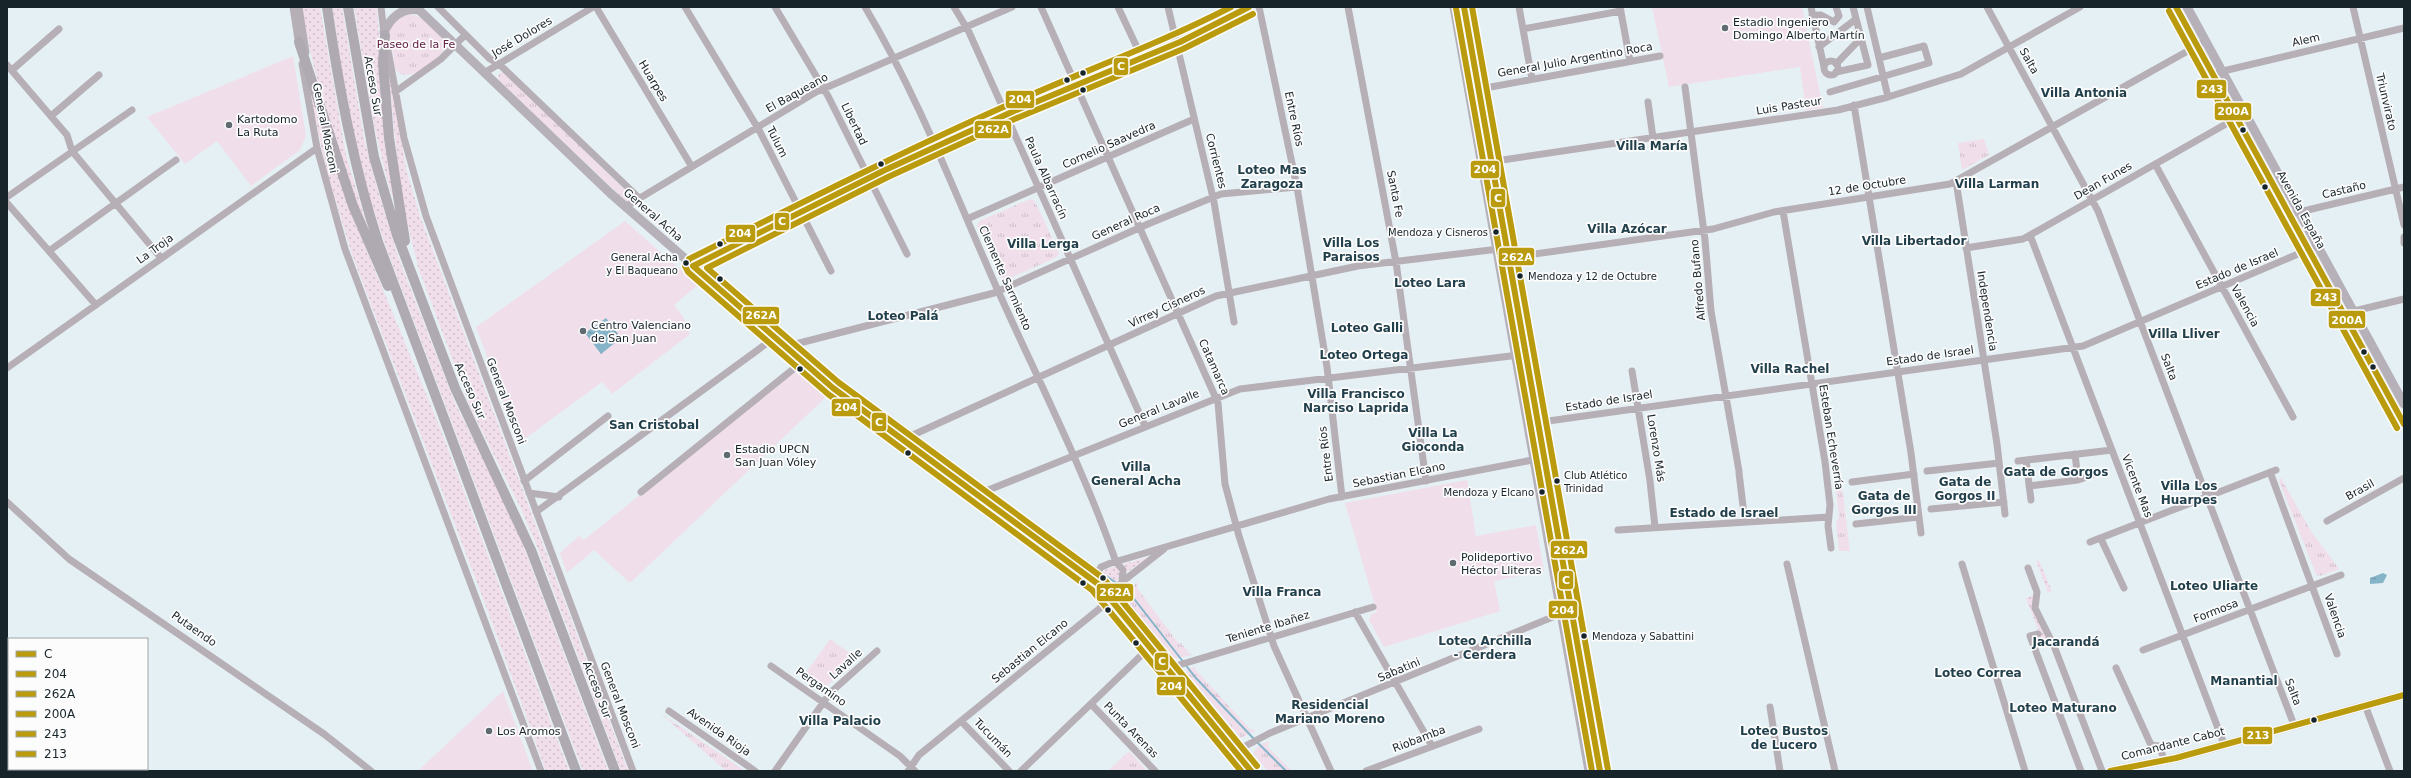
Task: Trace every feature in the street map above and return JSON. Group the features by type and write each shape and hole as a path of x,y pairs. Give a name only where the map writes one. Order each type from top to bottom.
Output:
{"highway":[{"path":"327,7 341,99 356,167 378,242 576,771"},
{"name":"Acceso Sur","path":"348,7 374,157 387,203 413,278 455,388 513,507 533,555 615,771"},
{"path":"384,33 383,63 390,146 400,217 413,278"},
{"path":"299,42 360,224 416,344"}],"main road":[{"path":"693,266 869,178 1006,115 1176,44 1248,7"},
{"path":"1454,7 1589,771"},
{"path":"1464,7 1600,771"},
{"name":"Avenida España","path":"2176,7 2222,72 2241,115 2290,215 2314,248 2354,311 2403,401"},
{"name":"Avenida España","path":"2187,7 2213,74 2241,115 2300,212 2314,248 2344,314 2404,424"},
{"path":"384,33 394,16 407,10 418,9"},
{"name":"General Acha","path":"418,9 625,207 784,347 902,440 1093,580 1110,597 1169,668 1251,771"},
{"name":"Comandante Cabot","path":"2110,771 2165,761 2404,695"}],"street":[{"name":"General Mosconi","path":"293,7 317,148 344,249 541,771"},
{"name":"General Mosconi","path":"299,7 306,62 304,74"},
{"name":"General Mosconi","path":"381,7 384,33 404,138 421,203 633,771"},
{"name":"General Acha","path":"438,7 490,59 499,64 639,198"},
{"name":"Tulum","path":"685,7 757,128 831,271"},
{"name":"Libertad","path":"775,7 824,89 907,254"},
{"name":"Clemente Sarmiento","path":"865,7 894,58 967,219 1104,528 1116,562 1123,570 1122,582"},
{"name":"Paula Albarracín","path":"954,7 966,27 1145,426"},
{"name":"El Baqueano","path":"625,207 824,89 1012,7"},
{"name":"Catamarca","path":"1041,7 1107,158 1216,398 1225,484 1271,638 1331,771"},
{"path":"1118,7 1142,58"},
{"name":"Corrientes","path":"1168,7 1213,197 1234,322"},
{"name":"Entre Ríos","path":"1259,7 1297,187 1328,378 1342,497"},
{"name":"Santa Fe","path":"1348,7 1396,262 1426,481"},
{"path":"1519,7 1532,79"},
{"path":"1811,7 1824,67 1829,74 1868,64 1853,7"},
{"path":"1812,15 1821,15 1834,22 1840,16 1836,7"},
{"path":"1867,7 1888,97"},
{"name":"Salta","path":"1987,7 2093,200 2294,725"},
{"name":"Luis Pasteur","path":"1482,163 1838,110 1888,97 1961,74 2080,7"},
{"name":"Triunvirato","path":"2353,7 2404,225"},
{"name":"José Dolores","path":"484,72 589,8"},
{"name":"Huarpes","path":"589,8 692,167"},
{"path":"1523,29 1620,9 1630,61"},
{"path":"1819,48 1856,19"},
{"name":"Alem","path":"2213,74 2404,28"},
{"path":"59,29 9,68 67,135 72,151 161,258"},
{"path":"395,92 441,59 465,35"},
{"path":"1836,72 1836,64 1861,38"},
{"name":"12 de Octubre","path":"1499,259 1704,230 1783,211 1950,184 2201,44"},
{"path":"1830,92 1929,63 1924,46 1879,58"},
{"name":"General Julio Argentino Roca","path":"1469,91 1660,56"},
{"path":"1824,67 1829,61 1836,64"},
{"path":"51,116 99,75"},
{"name":"Alfredo Bufano","path":"1685,87 1704,230 1711,311 1739,472 1744,522"},
{"path":"1648,102 1653,138"},
{"path":"1854,105 1911,453 1921,533"},
{"path":"8,195 132,110"},
{"name":"Dean Funes","path":"1966,248 2023,240 2241,115"},
{"name":"Cornelio Saavedra","path":"967,219 1194,119"},
{"name":"La Troja","path":"7,368 317,148"},
{"path":"50,251 176,160"},
{"name":"Valencia","path":"2155,164 2293,417"},
{"name":"Independencia","path":"1956,180 2000,463 2005,514"},
{"name":"General Roca","path":"784,347 999,291 1139,228 1221,194 1297,187"},
{"name":"Castaño","path":"2290,215 2404,188"},
{"path":"7,203 96,304"},
{"name":"Esteban Echeverría","path":"1783,211 1825,462 1830,505 1829,517 1831,548"},
{"name":"Vicente Mas","path":"2030,236 2224,744"},
{"path":"2404,236 2404,243"},
{"name":"Virrey Cisneros","path":"902,440 1216,296 1358,266 1507,248"},
{"name":"Estado de Israel","path":"1528,424 1638,407 2083,346 2314,248"},
{"path":"2344,314 2404,299"},
{"path":"536,512 559,497 774,338"},
{"name":"General Lavalle","path":"976,495 1240,389 1526,354"},
{"path":"641,492 802,362"},
{"name":"Lorenzo Más","path":"1632,372 1650,481 1656,528"},
{"path":"2393,404 2403,401"},
{"path":"524,481 608,416"},
{"path":"2031,500 2022,461 2112,450"},
{"path":"2075,454 2078,480"},
{"name":"Sebastian Elcano","path":"1093,580 1101,567 1116,562 1342,497 1545,458"},
{"path":"1927,471 2000,463"},
{"name":"Valencia","path":"2207,497 2273,471 2337,654"},
{"path":"1852,482 1914,474"},
{"path":"2029,486 2078,480 2092,475"},
{"name":"Brasil","path":"2327,521 2404,478"},
{"path":"529,493 559,497"},
{"path":"2090,542 2207,497"},
{"name":"Putaendo","path":"7,502 69,559 324,734 371,771"},
{"path":"1931,509 2004,502"},
{"path":"1618,530 1829,517"},
{"path":"1856,524 1919,517"},
{"path":"2101,539 2124,588"},
{"name":"Sebastian Elcano","path":"911,770 919,755 1104,605 1122,582 1166,548"},
{"path":"1787,564 1835,771"},
{"path":"1962,564 2025,771"},
{"path":"2028,568 2038,592 2035,608 2054,646 2102,771"},
{"name":"Formosa","path":"2143,650 2341,575"},
{"name":"Teniente Ibañez","path":"1169,668 1373,607"},
{"name":"Sabatini","path":"1236,751 1270,733 1396,683 1572,610"},
{"path":"1355,612 1432,746"},
{"path":"2038,634 2030,636 2081,771"},
{"path":"1021,771 1150,646"},
{"name":"Lavalle","path":"775,771 830,693 877,651"},
{"name":"Pergamino","path":"771,666 900,756 911,770"},
{"path":"2116,668 2151,745 2159,746 2165,761"},
{"name":"Punta Arenas","path":"1091,704 1155,771"},
{"path":"2365,706 2390,771"},
{"path":"1770,707 1780,771"},
{"name":"Avenida Rioja","path":"669,711 755,771"},
{"name":"Tucumán","path":"961,721 1008,771"},
{"name":"Riobamba","path":"1366,771 1479,729"}],"green space":[{"path":"302,7 320,7 346,155 371,239 359,211 329,125 307,37"},
{"path":"332,7 342,7 364,138 399,259 455,403 512,516 608,771 583,771 387,250 371,202 351,130"},
{"path":"354,7 375,7 377,10 387,141 394,200 387,180 374,125"},
{"path":"1652,7 1802,7 1823,108 1806,110 1800,67 1669,87"},
{"name":"Paseo de la Fe","path":"407,14 417,16 428,23 440,34 444,40 445,46 438,58 431,64 415,73 406,75 400,73 395,68 389,31 393,22"},
{"name":"Kartodomo La Ruta","path":"293,56 306,136 300,150 251,186 217,141 185,164 147,117"},
{"path":"387,59 407,172 420,216 628,771 621,771 536,544 522,511 471,409 418,267 401,196"},
{"path":"503,71 633,198 627,202 499,81 498,75"},
{"path":"313,91 350,210 439,425 569,771 546,771 487,609 353,257 327,173 311,99 310,93"},
{"path":"1984,139 1989,155 1962,170 1958,143"},
{"path":"1030,199 1035,201 1059,253 1057,257 1006,280 1001,278 977,225 979,221"},
{"name":"Centro Valenciano de San Juan","path":"625,221 698,285 674,305 684,318 690,334 612,394 602,382 519,443 476,327"},
{"name":"Estadio UPCN San Juan Vóley","path":"796,369 827,396 630,583 594,550 567,573 560,553 579,536 584,540"},
{"path":"1839,461 1850,551 1839,551 1836,523 1839,517 1833,462"},
{"path":"2281,478 2311,531 2339,569 2320,576 2316,574 2279,481"},
{"name":"Polideportivo Héctor Lliteras","path":"1467,480 1476,536 1536,525 1544,571 1494,581 1500,611 1384,647 1369,620 1371,614 1377,612 1345,503"},
{"path":"1146,559 1127,572 1124,564"},
{"path":"2036,560 2039,561 2052,591 2048,593"},
{"path":"1116,566 1121,574 1118,580 1110,583 1101,578 1104,570"},
{"path":"1138,582 1137,588 1179,644 1181,643 1191,655 1175,659 1122,595"},
{"path":"2034,595 2032,609 2050,646 2045,648 2026,598"},
{"path":"830,639 858,659 824,688 818,689 802,678"},
{"path":"1195,667 1195,669 1250,729 1256,730 1241,738 1186,672 1187,669"},
{"name":"Los Aromos","path":"503,691 533,771 418,771"},
{"path":"660,713 745,771 726,771"},
{"path":"1269,741 1268,747 1291,770 1268,771 1253,753 1259,745"},
{"path":"1129,751 1147,771 1108,771"}],"water":[{"path":"606,318 621,338 601,354 585,333"},
{"path":"2383,573 2387,575 2383,583 2370,584 2370,578"}],"waterway":[{"path":"974,485 982,490"},
{"path":"986,493 1128,591 1195,677 1254,739"},
{"path":"1257,742 1286,771"}],"transit line":[{"name":"204","path":"1231,7 1176,33 969,122 689,259 685,266 688,272 828,394 1092,590 1241,771"},
{"name":"C","path":"1249,7 1180,42 1014,111 885,170 693,266 833,388 1098,584 1251,771"},
{"name":"C","path":"1464,7 1600,771"},
{"name":"262A","path":"1472,7 1608,770"},
{"name":"200A","path":"2176,7 2404,424"},
{"name":"204","path":"1456,8 1592,771"},
{"name":"243","path":"2169,11 2397,428"},
{"name":"262A","path":"1253,14 1183,49 1017,118 888,177 707,268 838,382 1103,578 1257,766"},
{"name":"213","path":"2110,771 2176,758 2404,695"}],"place":[{"name":"Estadio Ingeniero Domingo Alberto Martín","path":"1725,28"},
{"name":"Kartodomo La Ruta","path":"229,125"},
{"name":"Mendoza y Cisneros","path":"1496,232"},
{"name":"General Acha y El Baqueano","path":"686,263"},
{"name":"Mendoza y 12 de Octubre","path":"1520,276"},
{"name":"Centro Valenciano de San Juan","path":"583,331"},
{"name":"Estadio UPCN San Juan Vóley","path":"727,455"},
{"name":"Club Atlético Trinidad","path":"1557,481"},
{"name":"Mendoza y Elcano","path":"1542,492"},
{"name":"Polideportivo Héctor Lliteras","path":"1453,563"},
{"name":"Mendoza y Sabattini","path":"1584,636"},
{"name":"Los Aromos","path":"489,731"}],"district":[{"name":"Villa Antonia","path":"2084,93"},
{"name":"Villa María","path":"1652,146"},
{"name":"Loteo Mas Zaragoza","path":"1272,177"},
{"name":"Villa Larman","path":"1997,184"},
{"name":"Villa Azócar","path":"1627,229"},
{"name":"Villa Libertador","path":"1914,241"},
{"name":"Villa Lerga","path":"1043,244"},
{"name":"Villa Los Paraisos","path":"1351,250"},
{"name":"Loteo Lara","path":"1430,283"},
{"name":"Loteo Palá","path":"903,316"},
{"name":"Loteo Galli","path":"1367,328"},
{"name":"Villa Lliver","path":"2184,334"},
{"name":"Loteo Ortega","path":"1364,355"},
{"name":"Villa Rachel","path":"1790,369"},
{"name":"Villa Francisco Narciso Laprida","path":"1356,401"},
{"name":"San Cristobal","path":"654,425"},
{"name":"Villa La Gioconda","path":"1433,440"},
{"name":"Gata de Gorgos","path":"2056,472"},
{"name":"Villa General Acha","path":"1136,474"},
{"name":"Gata de Gorgos II","path":"1965,489"},
{"name":"Villa Los Huarpes","path":"2189,493"},
{"name":"Gata de Gorgos III","path":"1884,503"},
{"name":"Estado de Israel","path":"1724,513"},
{"name":"Loteo Uliarte","path":"2214,586"},
{"name":"Villa Franca","path":"1282,592"},
{"name":"Jacarandá","path":"2066,642"},
{"name":"Loteo Archilla - Cerdera","path":"1485,648"},
{"name":"Loteo Correa","path":"1978,673"},
{"name":"Manantial","path":"2244,681"},
{"name":"Loteo Maturano","path":"2063,708"},
{"name":"Residencial Mariano Moreno","path":"1330,712"},
{"name":"Villa Palacio","path":"840,721"},
{"name":"Loteo Bustos de Lucero","path":"1784,738"}]}
